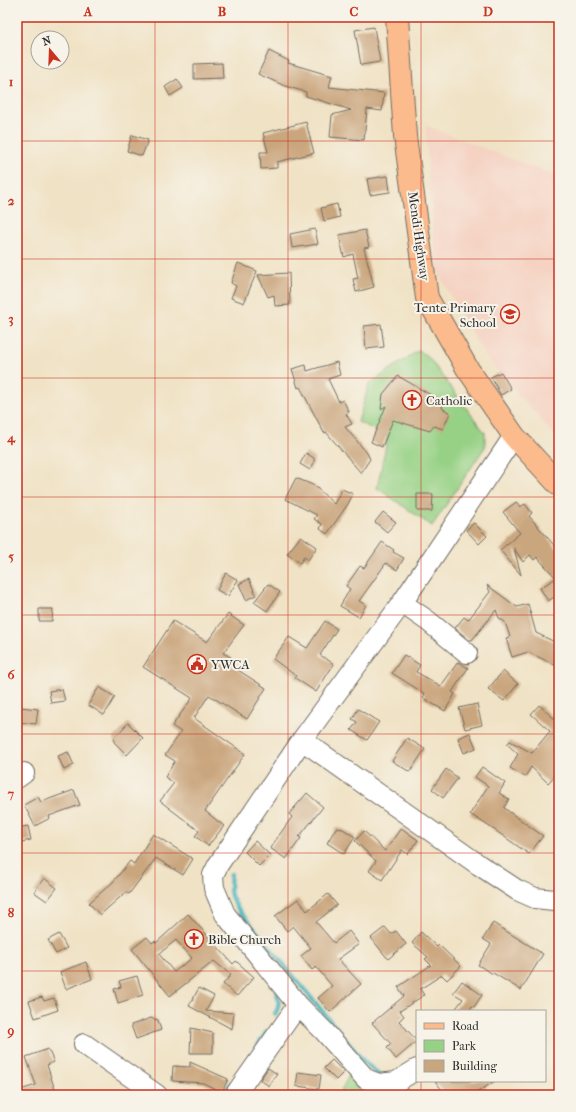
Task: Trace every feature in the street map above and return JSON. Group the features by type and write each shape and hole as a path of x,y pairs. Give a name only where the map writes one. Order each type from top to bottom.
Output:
{"main road":[{"name":"Mendi Highway","path":"397,17 405,136 427,298 467,368 514,436 559,485"}],"street":[{"path":"416,1070 396,1082 379,1084 366,1079 324,1031 298,1005 225,914 214,888 213,875 218,865 302,740 402,603 514,436"},
{"path":"402,603 467,653"},
{"path":"302,740 479,865 517,890 535,898 554,900 559,898"},
{"path":"235,1095 298,1005"},
{"path":"84,1044 157,1095"}],"shaded area":[{"name":"Tente Primary School","path":"426,126 559,177 559,441 485,356 437,271 428,173"}],"green space":[{"path":"419,350 429,358 485,433 485,447 432,526 377,488 388,436 358,422 369,384"},
{"path":"351,1071 378,1095 339,1095"}],"building":[{"path":"374,27 380,62 361,65 355,30"},
{"path":"269,51 289,61 288,63 332,76 329,87 384,93 382,111 367,109 364,140 330,137 332,115 351,110 306,96 306,92 285,86 258,74"},
{"path":"222,63 223,78 194,79 194,64"},
{"path":"177,79 183,88 170,96 165,87"},
{"path":"306,122 314,153 277,162 277,168 261,169 260,152 268,152 263,133"},
{"path":"132,135 148,140 142,156 127,151"},
{"path":"388,176 390,192 370,195 367,179"},
{"path":"337,204 340,217 324,221 321,208"},
{"path":"315,229 318,244 292,248 290,234"},
{"path":"365,230 369,247 364,248 374,287 356,292 353,279 358,278 353,254 344,257 339,235"},
{"path":"238,263 257,271 244,303 231,298 236,286 231,283"},
{"path":"289,273 290,305 275,306 274,295 268,297 258,275"},
{"path":"381,324 384,347 366,349 364,326"},
{"path":"337,362 340,375 328,379 339,402 343,400 349,412 346,414 352,424 345,427 367,453 370,459 361,473 326,432 324,433 300,387 298,388 292,369 306,365 307,371"},
{"path":"501,372 511,389 501,395 491,377"},
{"path":"398,376 443,402 442,408 450,413 443,429 434,426 430,431 393,420 382,447 371,442 386,406 381,409 383,394"},
{"path":"306,453 314,458 314,463 310,470 300,464"},
{"path":"296,478 315,486 334,504 342,489 353,494 348,504 327,534 320,529 322,524 314,519 317,515 285,499"},
{"path":"417,494 433,494 432,511 417,511"},
{"path":"516,502 520,507 525,504 532,513 529,516 559,551 559,594 548,601 540,588 556,578 537,557 534,560 530,555 523,562 514,548 521,575 500,550 520,533 503,512"},
{"path":"383,512 396,522 387,532 375,522"},
{"path":"474,523 487,536 479,544 466,530"},
{"path":"301,536 317,547 308,560 304,557 300,563 287,554"},
{"path":"382,542 394,550 393,552 404,558 397,570 386,563 359,601 366,605 359,617 340,606 350,589 346,586 360,566 364,568"},
{"path":"226,573 238,580 228,596 217,590"},
{"path":"249,579 256,595 246,600 239,584"},
{"path":"268,584 280,592 267,611 254,602"},
{"path":"487,585 517,607 528,604 536,633 559,644 559,667 528,652 512,657 506,638 510,637 505,622 499,618 496,610 472,640 469,640 455,628 464,617 468,620 490,592"},
{"path":"39,609 53,609 52,621 39,621"},
{"path":"228,614 244,625 223,653 231,657 227,663 266,688 247,719 209,695 194,718 245,754 205,811 224,826 208,846 195,836 199,831 160,801 174,783 165,777 175,761 165,755 181,732 172,726 192,698 143,667 173,621 207,642"},
{"path":"325,621 337,629 320,655 334,664 316,692 295,678 296,676 273,659 289,637 307,648"},
{"path":"404,655 420,665 416,672 441,686 458,662 468,668 452,692 455,694 445,711 423,698 425,694 392,673"},
{"path":"503,671 518,684 504,701 488,689"},
{"path":"99,687 115,697 104,715 88,705"},
{"path":"62,689 65,701 51,703 49,691"},
{"path":"477,704 482,725 465,729 459,708"},
{"path":"539,705 557,721 559,718 559,771 548,783 531,767 525,777 510,768 518,754 507,744 510,741 532,753 550,731 531,714"},
{"path":"20,707 38,709 36,724 18,722"},
{"path":"358,709 379,722 367,740 351,730 357,722 352,719"},
{"path":"128,723 143,738 127,755 114,742 114,738"},
{"path":"470,733 476,748 464,753 458,738"},
{"path":"407,738 425,749 410,772 392,761"},
{"path":"68,752 74,765 64,770 58,756"},
{"path":"482,767 505,783 499,793 509,799 504,808 543,836 529,854 470,814 488,786 475,777"},
{"path":"446,769 458,778 443,798 432,789"},
{"path":"74,790 80,805 49,816 50,818 35,826 24,805 38,797 41,802"},
{"path":"307,793 323,807 299,837 301,838 286,859 270,848 292,817 289,814"},
{"path":"28,826 31,840 17,843 17,828"},
{"path":"336,828 343,829 355,837 344,854 327,843"},
{"path":"401,828 418,840 408,854 402,850 382,880 369,871 376,861 355,841 364,831 385,851"},
{"path":"153,834 193,859 183,875 156,858 129,894 126,892 100,915 89,903 113,882 130,861 134,864"},
{"path":"255,841 270,855 259,866 245,852"},
{"path":"44,878 57,888 47,901 34,892"},
{"path":"328,894 337,905 316,922 334,943 349,931 359,944 338,959 361,984 330,1012 318,998 332,986 316,967 312,970 301,956 311,948 293,926 287,931 275,916 298,899 307,911"},
{"path":"188,914 233,964 236,961 254,977 237,996 223,984 231,975 214,961 170,996 132,949 147,937 152,943 155,941 156,943","holes":["176,940 192,958 174,972 159,954"]},
{"path":"493,923 543,954 521,990 478,965 491,944 483,939"},
{"path":"385,927 391,934 396,931 406,944 388,959 371,938"},
{"path":"421,932 437,947 439,945 461,966 447,980 442,975 420,989 424,995 400,1011 404,1016 399,1021 416,1040 416,1042 396,1059 387,1048 391,1044 372,1023 404,996 398,987 431,965 425,959 428,957 412,943"},
{"path":"59,934 67,948 56,954 48,940"},
{"path":"86,962 92,979 66,989 60,972"},
{"path":"137,976 143,995 118,1003 114,989 121,987 119,981"},
{"path":"462,981 482,995 474,1007 472,1006 470,1010 455,1010 463,999 453,993"},
{"path":"199,988 214,996 206,1011 234,1013 232,1029 189,1006"},
{"path":"42,997 44,1001 54,998 58,1010 35,1018 29,1001"},
{"path":"151,1018 158,1020 161,1030 136,1039 131,1025"},
{"path":"191,1028 213,1033 213,1053 190,1053"},
{"path":"48,1049 54,1062 47,1065 56,1093 49,1095 17,1095 17,1091 36,1085 26,1057"},
{"path":"332,1060 344,1072 336,1080 324,1068"},
{"path":"190,1062 228,1079 222,1092 203,1083 172,1081 173,1066 190,1067"},
{"path":"268,1068 277,1074 269,1086 260,1080"},
{"path":"298,1072 321,1075 319,1089 296,1086"},
{"path":"436,1082 493,1082 473,1095 446,1095"}],"waterway":[{"path":"231,874 231,895 234,903 241,913 365,1063 380,1075"},
{"path":"206,893 216,918"},
{"path":"275,1014 278,1008 278,997 276,991"},
{"path":"257,1047 267,1031"},
{"path":"223,1095 231,1084"}],"place":[{"name":"Tente Primary School","path":"510,314"},
{"name":"Catholic","path":"412,400"},
{"name":"YWCA","path":"197,664"},
{"name":"Bible Church","path":"194,939"}]}
